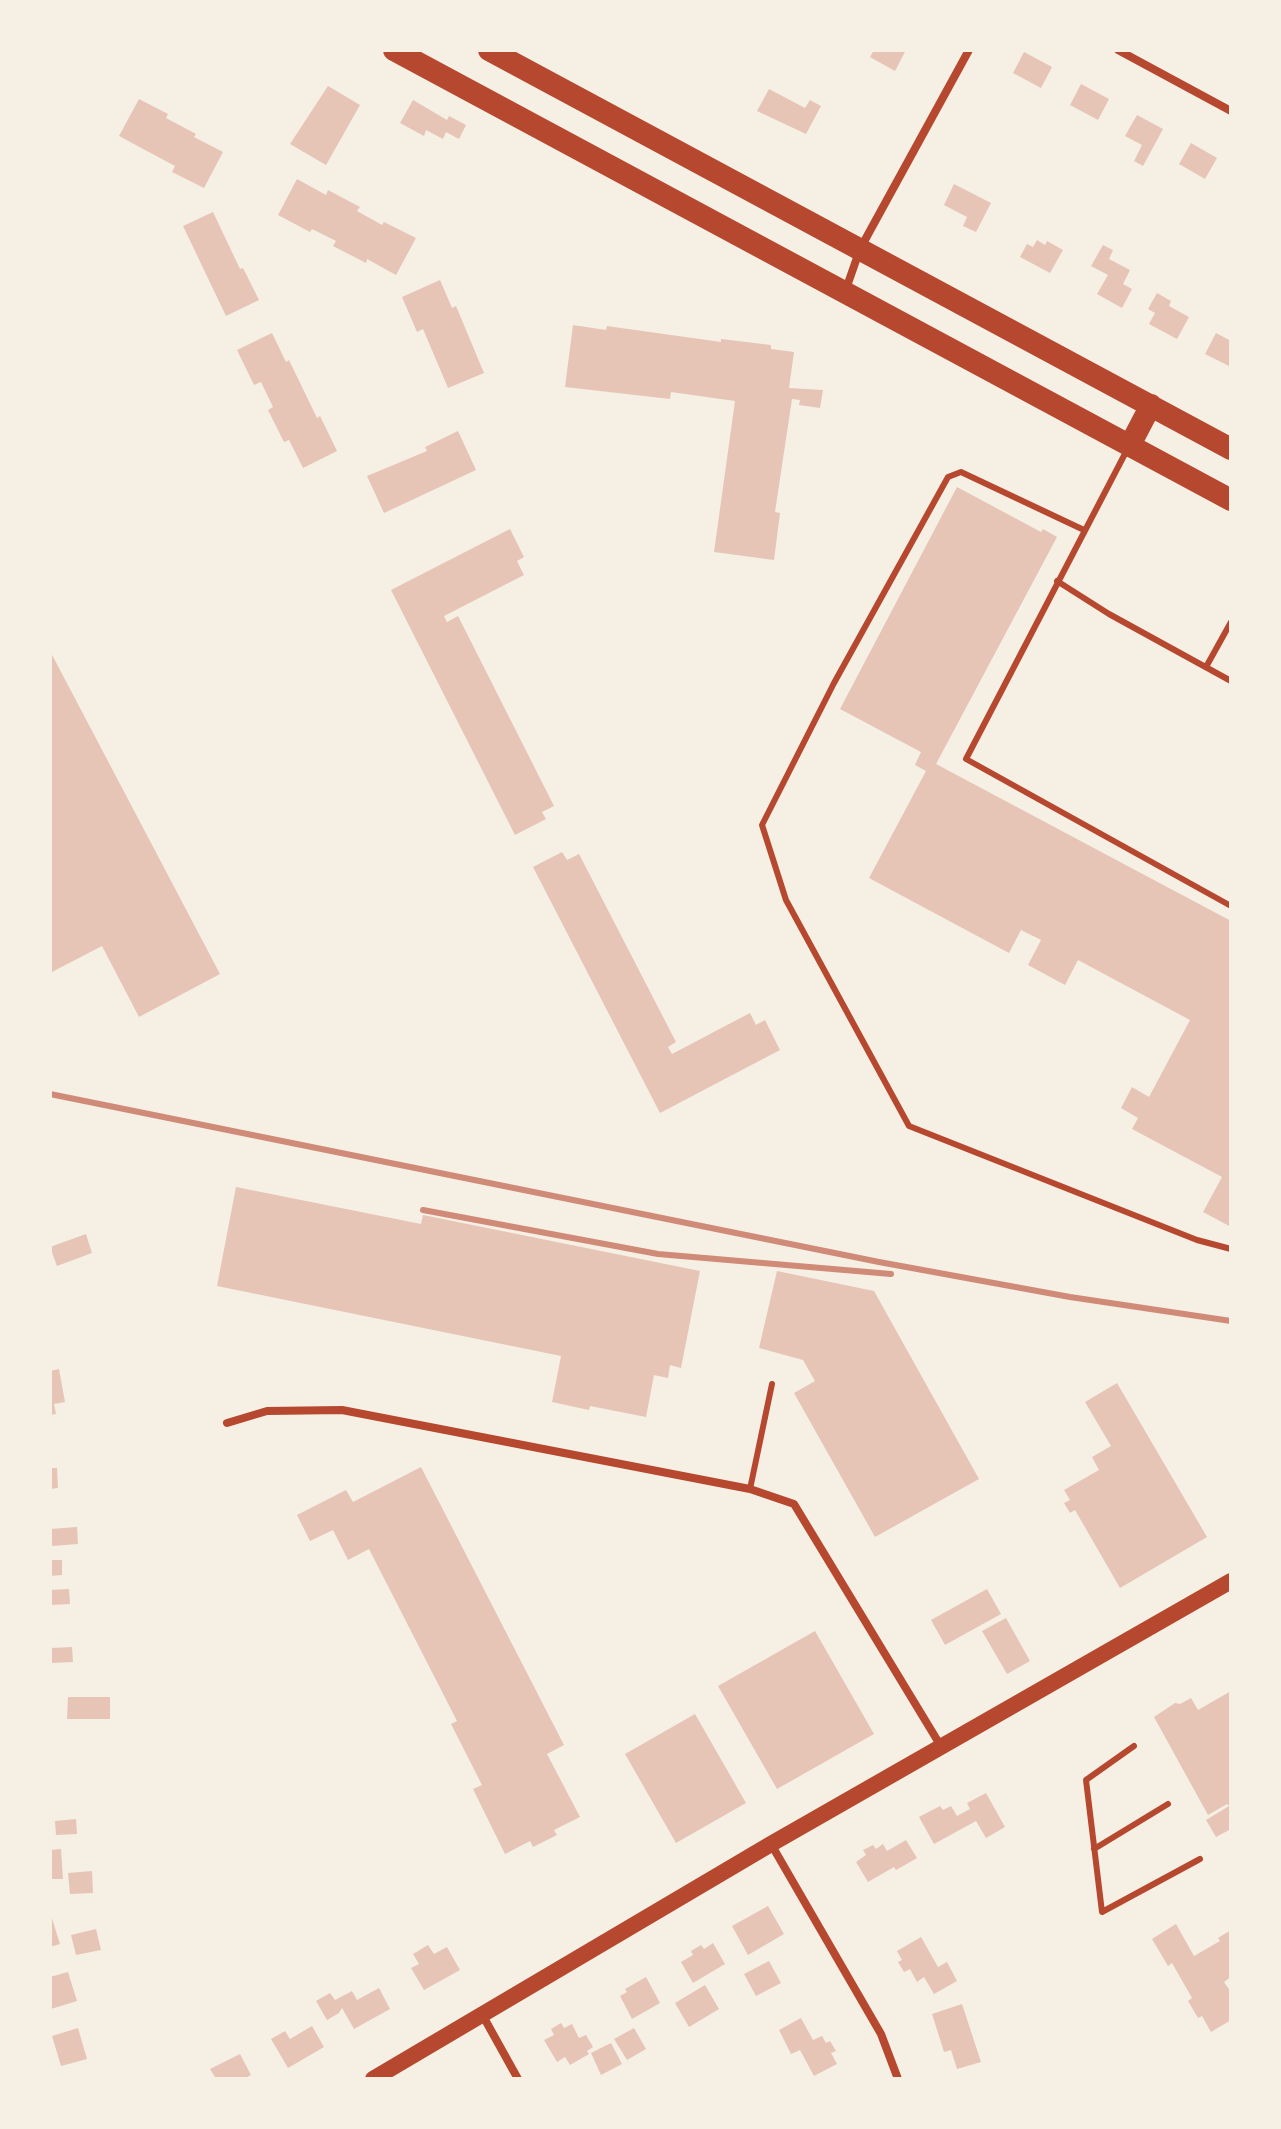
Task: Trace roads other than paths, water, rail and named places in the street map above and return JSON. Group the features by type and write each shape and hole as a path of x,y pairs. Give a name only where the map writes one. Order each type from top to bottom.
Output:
{"highway":[{"path":"394,50 1231,500"},
{"path":"489,50 1231,449"},
{"path":"1130,445 1151,405"}],"main road":[{"path":"373,2079 771,1844 942,1749 1231,1581"}],"street":[{"path":"845,292 860,249 969,50"},
{"path":"1118,50 1231,111"},
{"path":"227,1423 267,1411 342,1410 750,1489 794,1504 942,1749"},
{"path":"771,1844 881,2034 898,2079"},
{"path":"483,2016 518,2079"}],"lane":[{"path":"1130,445 966,759 1231,906"},
{"path":"1084,530 961,472 948,477 834,683 762,825 786,900 909,1126 1197,1240 1231,1249"},
{"path":"1057,581 1109,614 1231,681"},
{"path":"1206,667 1231,622"},
{"path":"750,1489 772,1384"},
{"path":"1134,1746 1086,1780 1102,1912 1200,1859"},
{"path":"1094,1849 1168,1804"}],"railway":[{"path":"50,1094 879,1262 1070,1297 1231,1321"},
{"path":"423,1210 658,1254 891,1274"}]}
